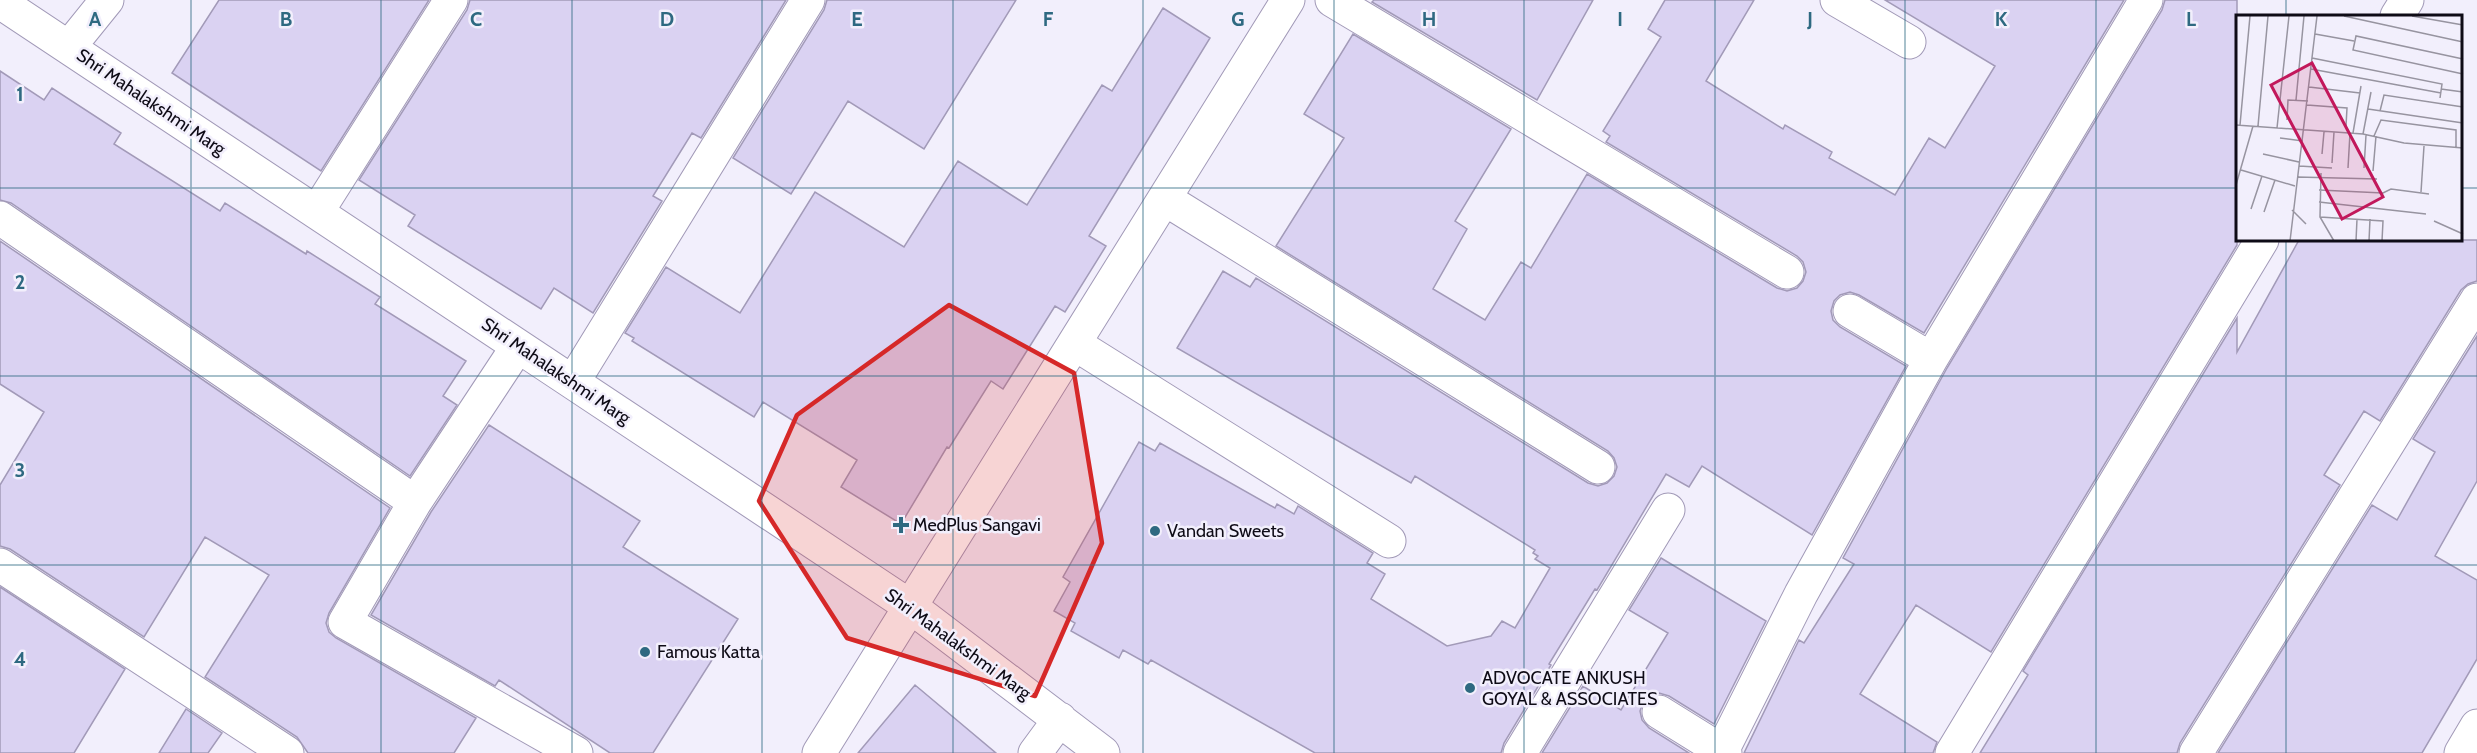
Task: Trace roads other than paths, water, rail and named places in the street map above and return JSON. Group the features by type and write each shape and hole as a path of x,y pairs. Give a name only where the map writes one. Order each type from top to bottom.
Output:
{"street":[{"path":"69,48 107,0"},
{"path":"317,212 451,0"},
{"path":"573,382 808,0"},
{"path":"819,753 1288,0"},
{"path":"1332,0 1787,272"},
{"path":"1837,0 1909,42"},
{"path":"1659,712 1723,752 1802,594 1931,359 2146,0"},
{"path":"2398,15 2407,0"},
{"name":"Shri Mahalakshmi Marg","path":"0,2 911,607 1103,753"},
{"path":"1165,199 1598,467"},
{"path":"0,219 415,502"},
{"path":"1952,753 2261,242"},
{"path":"2196,753 2477,300"},
{"path":"1850,310 1931,359"},
{"path":"1075,344 1389,541"},
{"path":"518,346 415,502 345,622 576,753"},
{"path":"1520,753 1668,510"},
{"path":"0,565 287,753"},
{"path":"1035,753 1060,719"},
{"path":"2461,753 2477,726"}],"place":[{"name":"MedPlus Sangavi","path":"901,525"},
{"name":"Vandan Sweets","path":"1155,531"},
{"name":"Famous Katta","path":"645,652"},
{"name":"ADVOCATE ANKUSH GOYAL & ASSOCIATES","path":"1470,688"}]}
